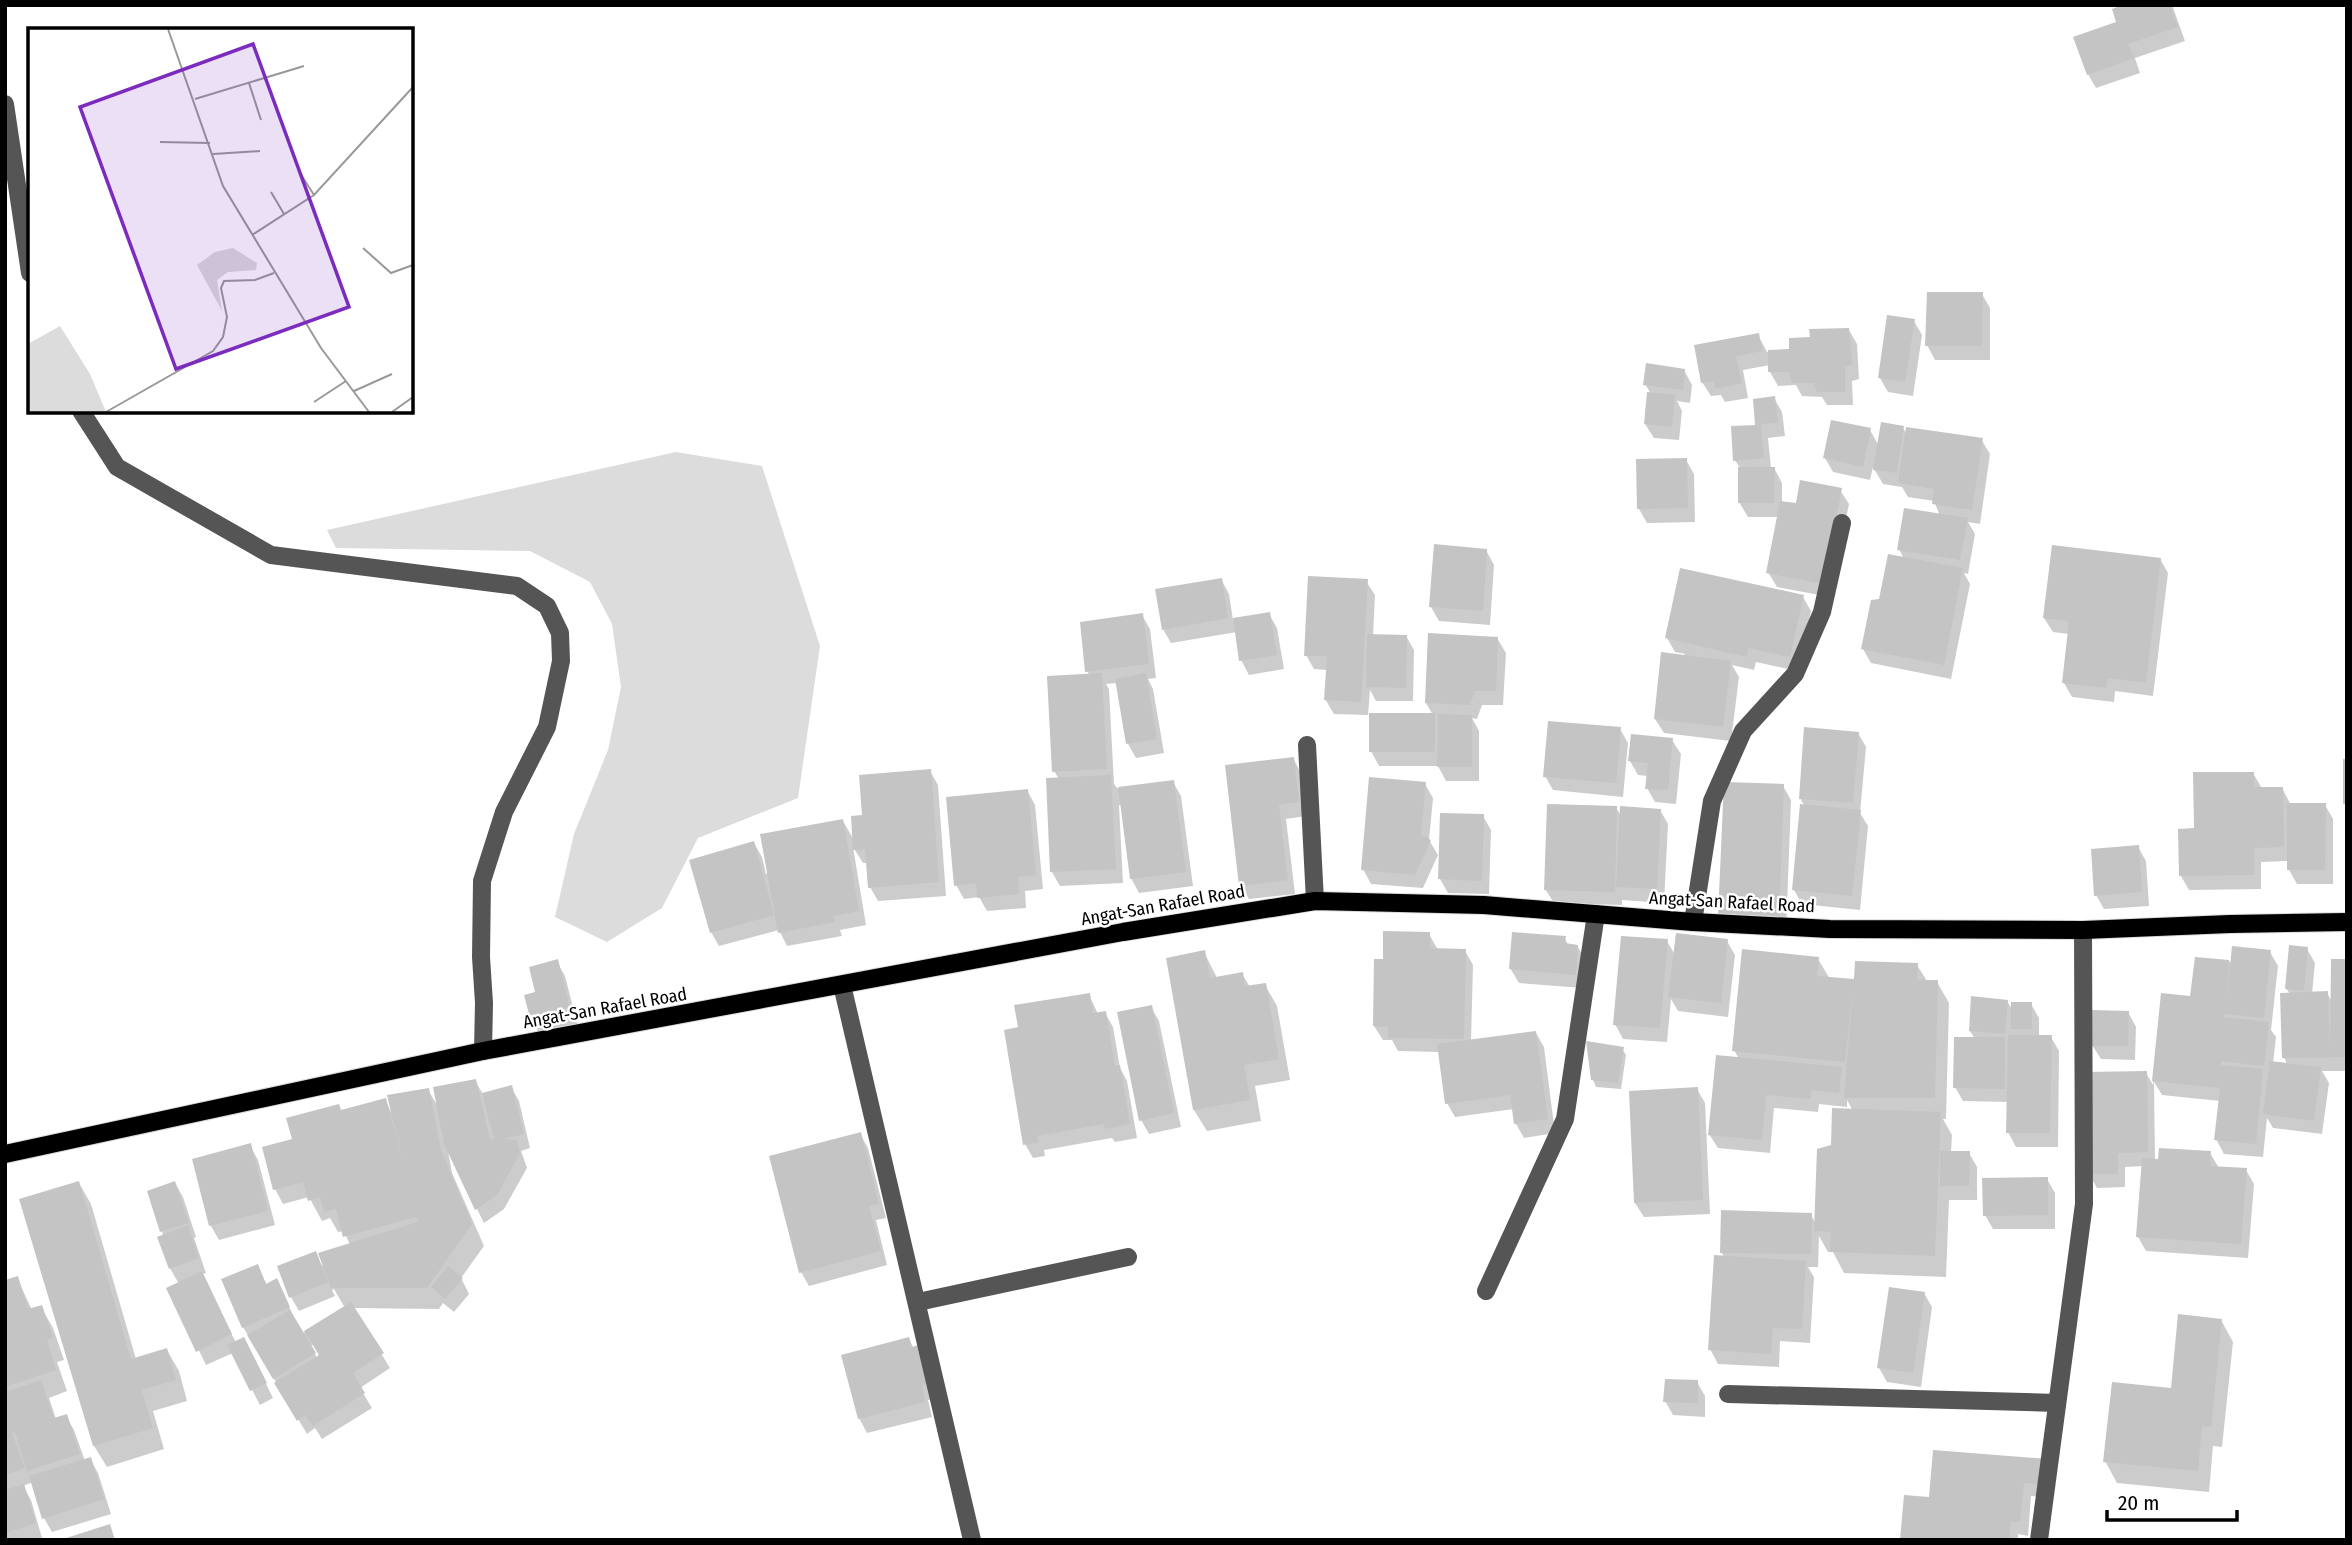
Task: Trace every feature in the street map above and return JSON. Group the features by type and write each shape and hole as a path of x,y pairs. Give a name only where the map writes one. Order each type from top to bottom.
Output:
{"main road":[{"name":"Angat-San Rafael Road","path":"5,1154 483,1051 1123,932 1315,901 1484,905 1693,922 1830,929 2083,930 2347,922"}],"street":[{"path":"5,104 28,259"},
{"path":"82,413 117,467 271,555 517,586 547,606 559,633 561,661 547,727 504,812 482,881 483,1051"},
{"path":"1693,922 1712,801 1743,731 1795,674 1822,612 1842,523"},
{"path":"1307,745 1315,901"},
{"path":"1486,1291 1565,1119 1597,914"},
{"path":"2039,1540 2084,1204 2083,930"},
{"path":"842,985 972,1540"},
{"path":"918,1302 1128,1256"},
{"path":"1728,1394 2057,1403"}],"shaded area":[{"path":"676,452 762,466 820,646 798,798 698,838 662,908 607,942 555,917 574,834 608,750 621,687 612,624 590,582 530,551 336,548 327,530"}],"building":[{"path":"2122,5 2170,5 2178,27 2128,44 2134,58 2087,75 2073,37 2116,22 2112,9"},
{"path":"1927,292 1983,292 1982,346 1925,346"},
{"path":"1887,315 1915,319 1905,382 1878,378"},
{"path":"1849,328 1852,364 1845,367 1845,392 1817,392 1814,383 1792,383 1789,372 1768,372 1768,350 1789,349 1789,338 1810,337 1809,329"},
{"path":"1759,333 1762,351 1736,356 1742,383 1715,389 1714,381 1701,383 1694,345"},
{"path":"1646,363 1685,369 1683,390 1643,385"},
{"path":"1647,392 1675,395 1672,427 1644,424"},
{"path":"1775,396 1778,423 1761,424 1764,458 1733,461 1731,426 1755,425 1753,399"},
{"path":"1831,420 1871,428 1863,467 1823,458"},
{"path":"1881,422 1904,426 1897,473 1873,470"},
{"path":"1906,427 1983,438 1972,510 1932,504 1934,489 1898,483"},
{"path":"1687,458 1688,508 1637,509 1636,459"},
{"path":"1738,467 1775,467 1774,503 1738,503"},
{"path":"1800,480 1842,488 1823,584 1766,573 1780,501 1796,503"},
{"path":"1904,508 1968,518 1960,560 1897,550"},
{"path":"1434,544 1487,549 1483,611 1429,607"},
{"path":"2052,545 2161,558 2146,683 2108,678 2106,688 2062,683 2069,621 2043,618"},
{"path":"1888,554 1963,568 1944,665 1861,649 1871,600 1879,599"},
{"path":"1680,568 1804,595 1790,657 1748,648 1747,657 1665,638"},
{"path":"1308,576 1368,579 1361,702 1324,700 1327,656 1304,656"},
{"path":"1222,578 1228,618 1162,630 1155,589"},
{"path":"1270,612 1277,655 1239,661 1233,618"},
{"path":"1143,613 1149,664 1085,672 1080,622"},
{"path":"1428,633 1498,637 1496,691 1475,691 1470,705 1425,703"},
{"path":"1367,634 1407,635 1406,688 1366,687"},
{"path":"1661,652 1731,661 1723,727 1654,719"},
{"path":"1102,673 1107,769 1052,772 1047,676"},
{"path":"1146,673 1157,739 1126,744 1115,679"},
{"path":"1369,713 1435,713 1435,752 1369,752"},
{"path":"1438,714 1472,715 1472,767 1437,767"},
{"path":"1548,721 1621,727 1616,783 1543,777"},
{"path":"1804,727 1859,732 1853,803 1799,799"},
{"path":"1631,734 1673,738 1668,790 1645,789 1648,763 1628,761"},
{"path":"1294,757 1299,802 1279,805 1288,880 1239,886 1225,765"},
{"path":"2343,759 2347,759 2347,804 2343,804"},
{"path":"931,769 939,882 868,888 865,849 853,850 851,816 862,815 859,775"},
{"path":"2193,772 2254,772 2254,787 2283,787 2284,847 2254,848 2254,875 2179,876 2178,829 2194,828"},
{"path":"1111,775 1116,869 1050,872 1046,778"},
{"path":"1369,777 1426,782 1421,835 1431,840 1415,875 1361,870"},
{"path":"1174,780 1186,872 1130,879 1118,787"},
{"path":"1724,782 1784,784 1779,919 1718,916"},
{"path":"1028,789 1036,875 1018,877 1019,894 977,898 976,883 954,886 946,797"},
{"path":"2287,803 2326,803 2325,870 2287,870"},
{"path":"1547,804 1617,806 1615,892 1544,890"},
{"path":"1800,804 1861,810 1852,896 1792,890"},
{"path":"1620,806 1661,809 1657,889 1616,887"},
{"path":"1440,813 1484,814 1482,881 1438,879"},
{"path":"843,819 859,911 833,916 835,922 778,933 760,834"},
{"path":"754,841 774,915 710,933 689,860"},
{"path":"2139,845 2142,892 2094,896 2091,849"},
{"path":"1383,931 1430,932 1430,948 1466,949 1464,1039 1388,1038 1388,1027 1373,1026 1374,959 1383,959"},
{"path":"1512,932 1566,936 1565,943 1578,945 1576,975 1509,969"},
{"path":"1676,933 1728,939 1721,1003 1668,997"},
{"path":"1621,936 1668,939 1660,1028 1613,1025"},
{"path":"2289,945 2308,947 2304,991 2285,989"},
{"path":"2232,946 2271,950 2264,1018 2224,1014 2224,1017 2269,1022 2264,1066 2221,1061 2221,1065 2263,1069 2256,1144 2214,1140 2220,1088 2152,1081 2161,993 2190,996 2195,957 2229,960 2227,998"},
{"path":"1742,949 1819,957 1817,976 1854,979 1855,961 1918,963 1917,980 1938,980 1935,1098 1844,1098 1853,988 1845,1062 1732,1051"},
{"path":"1205,950 1210,978 1243,972 1245,986 1266,983 1279,1059 1244,1065 1250,1100 1193,1110 1166,958"},
{"path":"558,959 571,1012 531,1022 524,995 535,992 529,967"},
{"path":"2331,959 2347,959 2347,1057 2282,1058 2280,993 2328,991 2330,1052"},
{"path":"1090,993 1093,1013 1106,1011 1115,1066 1120,1065 1130,1124 1105,1129 1104,1124 1037,1136 1038,1142 1023,1145 1004,1030 1018,1027 1014,1005"},
{"path":"1971,996 2008,1000 2005,1034 1969,1031"},
{"path":"2011,1002 2032,1002 2032,1029 2011,1029"},
{"path":"1152,1005 1174,1113 1139,1121 1117,1012"},
{"path":"2091,1010 2129,1011 2128,1046 2091,1046"},
{"path":"1536,1031 1548,1119 1514,1124 1510,1095 1445,1104 1437,1044"},
{"path":"2008,1035 2052,1035 2050,1133 2006,1133"},
{"path":"1954,1037 2005,1037 2005,1089 1953,1088"},
{"path":"1586,1041 1624,1047 1618,1083 1591,1080"},
{"path":"1716,1055 1842,1067 1839,1093 1811,1090 1811,1099 1766,1095 1762,1140 1708,1135"},
{"path":"2270,1061 2321,1067 2314,1121 2263,1114"},
{"path":"2147,1071 2148,1152 2118,1153 2118,1174 2087,1174 2086,1072"},
{"path":"476,1079 490,1139 494,1139 482,1093 512,1085 524,1134 504,1139 517,1140 520,1153 497,1195 475,1210 444,1144 433,1087"},
{"path":"1698,1087 1703,1200 1634,1203 1629,1091"},
{"path":"429,1088 441,1150 472,1224 427,1288 331,1288 318,1253 418,1222 416,1217 343,1237 336,1209 324,1212 320,1197 308,1201 303,1182 273,1190 262,1147 292,1139 286,1118 339,1104 341,1110 386,1098 403,1162 387,1095"},
{"path":"1832,1108 1941,1112 1935,1256 1830,1252 1831,1232 1814,1231 1817,1149 1831,1145"},
{"path":"861,1132 879,1204 869,1206 881,1251 799,1273 769,1156"},
{"path":"251,1143 268,1211 209,1226 192,1159"},
{"path":"2159,1148 2211,1151 2210,1166 2247,1168 2241,1244 2136,1237 2142,1158 2158,1159"},
{"path":"1940,1151 1970,1151 1969,1186 1940,1186"},
{"path":"2048,1177 2048,1215 1983,1216 1982,1178"},
{"path":"79,1181 131,1359 167,1348 176,1380 142,1390 153,1428 93,1446 19,1199"},
{"path":"175,1181 189,1223 160,1232 147,1191"},
{"path":"1721,1210 1812,1213 1811,1254 1720,1253"},
{"path":"188,1225 199,1258 169,1269 157,1237"},
{"path":"316,1251 328,1282 289,1298 277,1266"},
{"path":"1714,1255 1806,1261 1802,1329 1773,1328 1771,1354 1708,1350"},
{"path":"258,1264 266,1284 277,1278 290,1307 242,1328 221,1279"},
{"path":"448,1266 463,1278 445,1299 431,1287"},
{"path":"202,1271 232,1334 196,1352 166,1288"},
{"path":"18,1276 28,1309 42,1305 53,1338 47,1340 56,1370 5,1387 5,1280"},
{"path":"1889,1287 1925,1292 1913,1373 1877,1368"},
{"path":"351,1302 384,1353 353,1373 365,1393 313,1426 305,1415 297,1421 274,1383 319,1355 304,1331"},
{"path":"290,1310 316,1353 273,1379 247,1335"},
{"path":"2178,1314 2222,1319 2211,1427 2202,1426 2198,1471 2103,1462 2112,1382 2171,1388"},
{"path":"244,1337 267,1383 250,1391 227,1345"},
{"path":"909,1337 912,1347 921,1344 931,1383 922,1385 925,1402 858,1419 841,1355"},
{"path":"1665,1379 1698,1380 1698,1403 1663,1402"},
{"path":"41,1380 54,1418 67,1414 80,1454 27,1471 15,1432 12,1433 25,1468 5,1475 5,1392"},
{"path":"1933,1450 2048,1459 2045,1484 2024,1483 2020,1522 2011,1521 2009,1540 1900,1540 1904,1495 1929,1497"},
{"path":"91,1457 104,1499 42,1519 29,1476"},
{"path":"24,1484 36,1523 5,1533 5,1490"},
{"path":"110,1524 115,1540 63,1539"}]}
